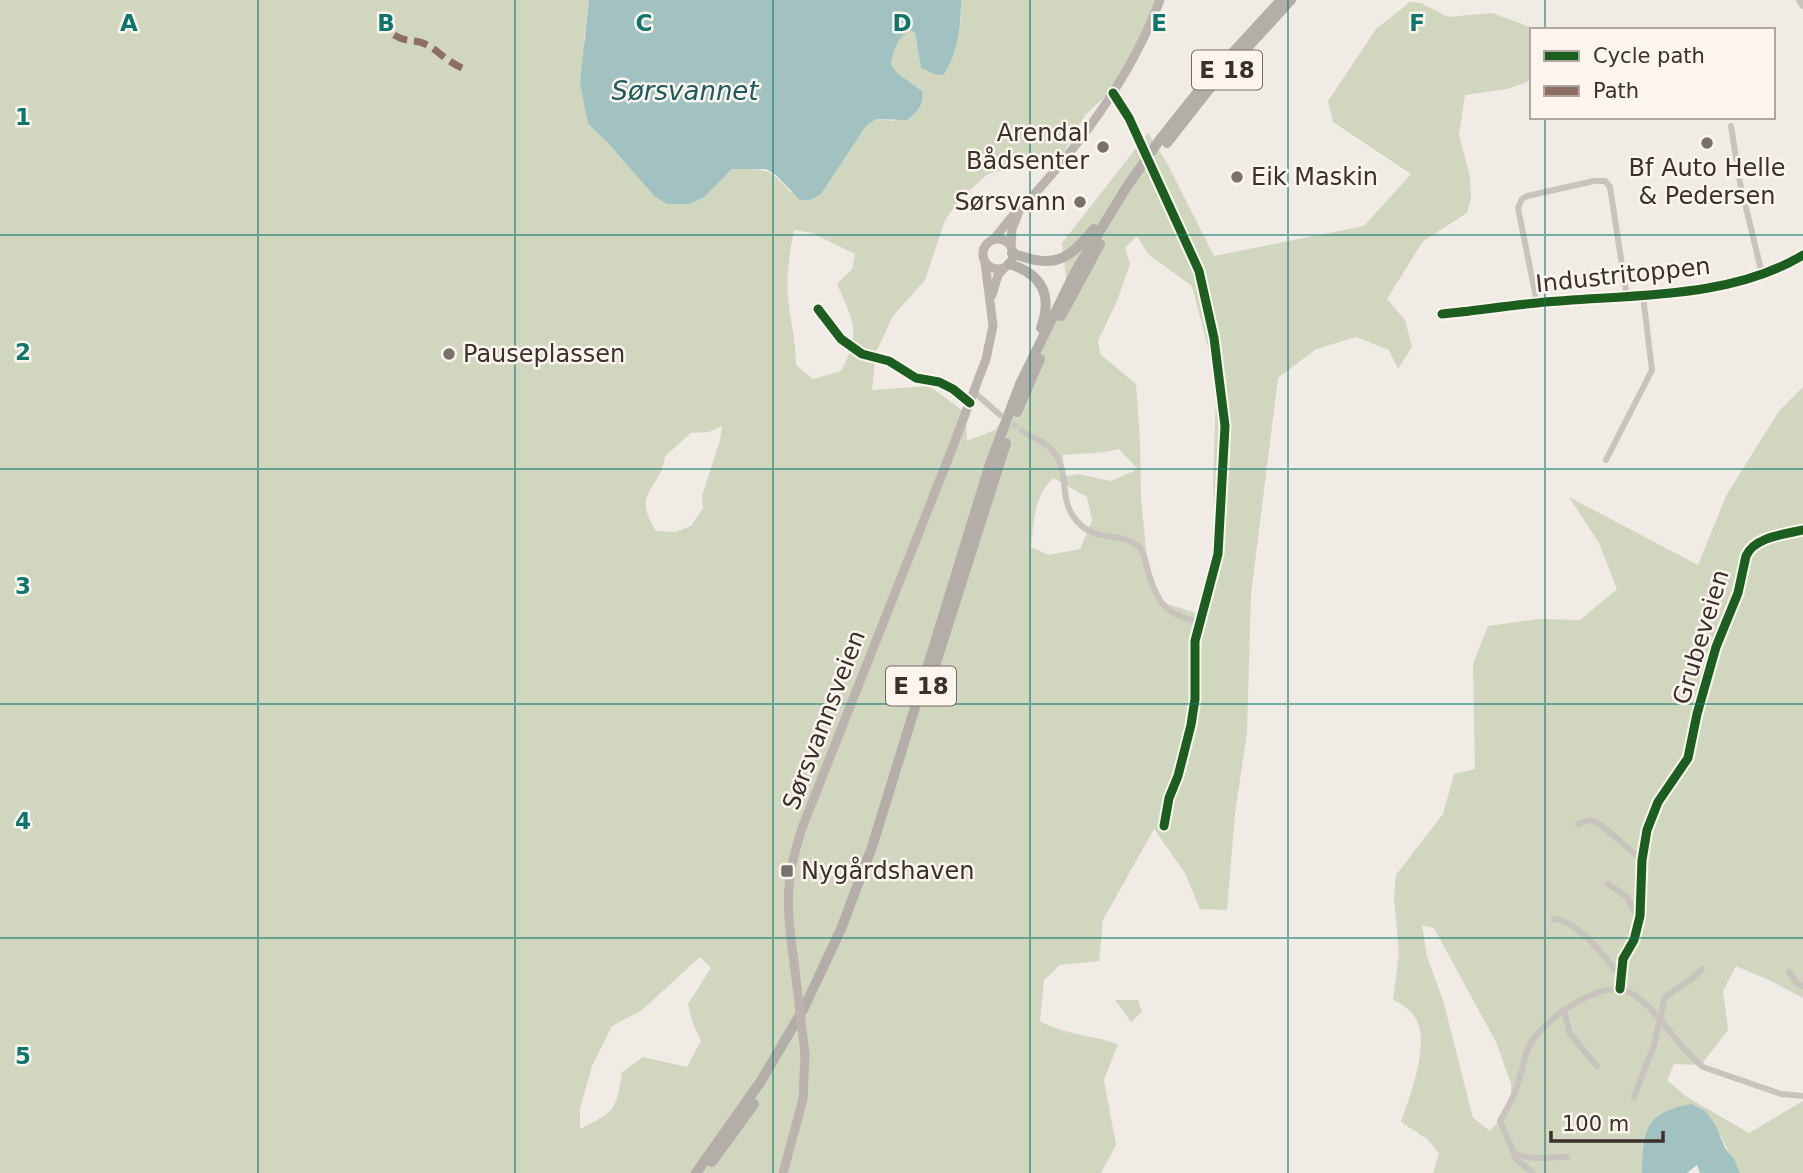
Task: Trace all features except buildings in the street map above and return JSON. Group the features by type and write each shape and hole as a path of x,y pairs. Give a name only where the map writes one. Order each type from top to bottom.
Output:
{"highway":[{"name":"E 18","path":"1020,384 1075,272 1129,190 1204,84 1281,0"},
{"name":"E 18","path":"1164,141 1291,0"},
{"name":"E 18","path":"1009,258 1041,262 1059,259 1080,246 1129,190"},
{"name":"E 18","path":"704,1173 765,1089 806,1018 845,936 877,854 995,471 1019,407 1045,347 1129,190"},
{"name":"E 18","path":"696,1173 767,1071 804,1008 841,929 872,847 990,464 1046,316 1046,302 1038,281 1009,258"}],"main road":[{"name":"Sørsvannsveien","path":"993,240 1063,163 1113,93 1139,50 1160,0"},
{"name":"Sørsvannsveien","path":"991,297 1009,258 1012,229 1018,212"},
{"path":"993,240 1003,240 1009,258 992,268 985,262 984,249 993,240"},
{"name":"Sørsvannsveien","path":"783,1173 803,1099 805,1054 789,916 791,870 802,828 974,392 992,334 991,297 985,262"}],"street":[{"path":"1800,0 1803,5"},
{"path":"1113,93 1129,118 1199,271 1214,338 1225,426 1218,554 1198,622 1195,641 1195,699 1191,725 1178,776 1169,798 1164,826"},
{"path":"1731,126 1740,183 1762,274"},
{"name":"Industritoppen","path":"1537,303 1518,208 1520,202 1527,196 1594,181 1605,181 1610,187 1627,298"},
{"name":"Industritoppen","path":"1442,314 1537,303 1627,298 1706,288 1762,274 1803,255"},
{"path":"1606,460 1652,370 1643,296"},
{"path":"818,309 841,339 862,354 889,361 916,378 939,382 970,403"},
{"path":"974,392 1000,415"},
{"path":"1025,433 1045,444 1058,458 1063,471 1068,508 1078,523 1091,534 1125,541 1139,547 1160,603 1177,615 1198,622"},
{"name":"Grubeveien","path":"1620,989 1623,959 1634,940 1640,916 1642,860 1647,830 1658,802 1688,758 1716,647 1738,593 1748,550 1768,539 1803,530"},
{"path":"1578,824 1590,820 1600,824 1642,860"},
{"path":"1608,884 1622,892 1637,916 1640,916"},
{"path":"1554,919 1569,923 1605,956 1622,979"},
{"path":"1634,1097 1661,1019 1665,997 1702,970"},
{"path":"1789,972 1797,983 1803,986"},
{"path":"1533,1173 1517,1160 1500,1121 1519,1080 1529,1047 1539,1030 1564,1011 1592,995 1608,990 1620,989 1641,1000 1661,1019 1679,1045 1703,1067 1781,1094 1803,1096"},
{"path":"1564,1011 1570,1034 1597,1066"},
{"path":"1514,1152 1529,1159 1567,1157"}],"green space":[{"path":"0,0 589,0 584,39 588,124 655,197 667,204 689,204 703,198 732,169 765,171 790,192 821,194 866,126 876,119 894,121 922,91 897,73 891,64 899,40 910,30 915,33 921,68 961,21 961,0 1157,0 1123,80 1085,115 1063,153 988,174 962,197 945,220 925,280 893,316 876,352 872,390 929,386 966,413 967,441 995,430 1015,402 1067,284 1062,243 1148,133 1168,165 1214,256 1364,226 1411,174 1333,122 1328,101 1376,29 1410,2 1421,3 1448,17 1492,13 1533,28 1530,28 1530,81 1507,89 1465,95 1459,135 1470,177 1471,198 1467,213 1423,241 1387,299 1405,320 1412,347 1398,369 1389,350 1356,337 1316,349 1278,378 1251,594 1247,732 1235,814 1227,910 1200,909 1185,873 1154,829 1103,920 1099,961 1060,965 1044,980 1040,1021 1059,1029 1118,1044 1104,1080 1116,1145 1101,1173 0,1173","holes":["794,230 812,233 855,254 852,269 837,284 853,327 848,358 841,371 813,379 796,365 788,289","1137,236 1148,254 1192,286 1211,359 1216,396 1213,484 1215,540 1196,613 1164,603 1148,568 1141,499 1136,384 1100,354 1098,341 1117,301 1130,264 1125,248","722,426 702,496 703,508 691,526 675,532 656,531 649,517 646,498 658,477 665,456 691,433 709,432","1119,449 1138,469 1111,481 1078,474 1062,477 1063,455","1053,478 1087,497 1092,521 1080,549 1049,555 1031,547 1036,510 1046,486","700,957 711,968 688,1004 701,1041 687,1067 643,1057 622,1072 618,1095 607,1114 580,1129 580,1109 592,1066 612,1026 642,1010"]},
{"path":"1803,387 1803,998 1736,966 1723,991 1728,1030 1701,1065 1674,1064 1667,1080 1687,1097 1749,1133 1803,1101 1803,1173 1740,1173 1720,1134 1643,1141 1642,1173 1433,1173 1439,1153 1427,1139 1401,1122 1417,1071 1421,1044 1415,1017 1407,1008 1393,1000 1399,953 1394,897 1396,875 1443,814 1454,774 1475,769 1473,664 1488,626 1538,619 1580,620 1617,589 1599,543 1569,497 1698,565 1727,494 1779,411","holes":["1422,925 1434,928 1496,1042 1511,1084 1511,1106 1490,1131 1473,1118 1443,1000 1427,957"]},
{"path":"1115,1000 1138,1000 1142,1012 1131,1022"}],"water":[{"name":"Sørsvannet","path":"589,0 961,0 958,38 953,57 944,74 937,75 921,68 915,33 910,30 902,37 891,64 897,73 922,91 919,107 907,120 876,119 866,126 821,194 810,200 800,200 776,175 766,169 732,169 703,198 689,204 667,204 655,197 588,124 580,83"},
{"path":"1692,1104 1705,1111 1715,1124 1740,1173 1700,1173 1697,1165 1687,1173 1642,1173 1644,1145 1650,1125 1664,1112"}],"tunnel":[{"path":"1005,418 1025,433"}],"marked path":[{"path":"394,35 423,43 462,68"}],"cycle path":[{"path":"1113,93 1129,118 1199,271 1214,338 1225,426 1218,554 1195,641 1195,699 1191,725 1178,776 1169,798 1164,826"},
{"path":"1442,314 1708,288 1742,281 1774,270 1803,255"},
{"path":"818,309 841,339 862,354 889,361 916,378 939,382 970,403"},
{"path":"1620,989 1623,959 1634,940 1640,916 1642,860 1647,830 1658,802 1688,758 1716,647 1738,593 1746,556 1763,540 1803,530"}],"place":[{"name":"Bf Auto Helle & Pedersen","path":"1707,143"},
{"name":"Arendal Bådsenter","path":"1103,147"},
{"name":"Eik Maskin","path":"1237,177"},
{"name":"Sørsvann","path":"1080,202"},
{"name":"Pauseplassen","path":"449,354"},
{"name":"Nygårdshaven","path":"787,871"}]}
